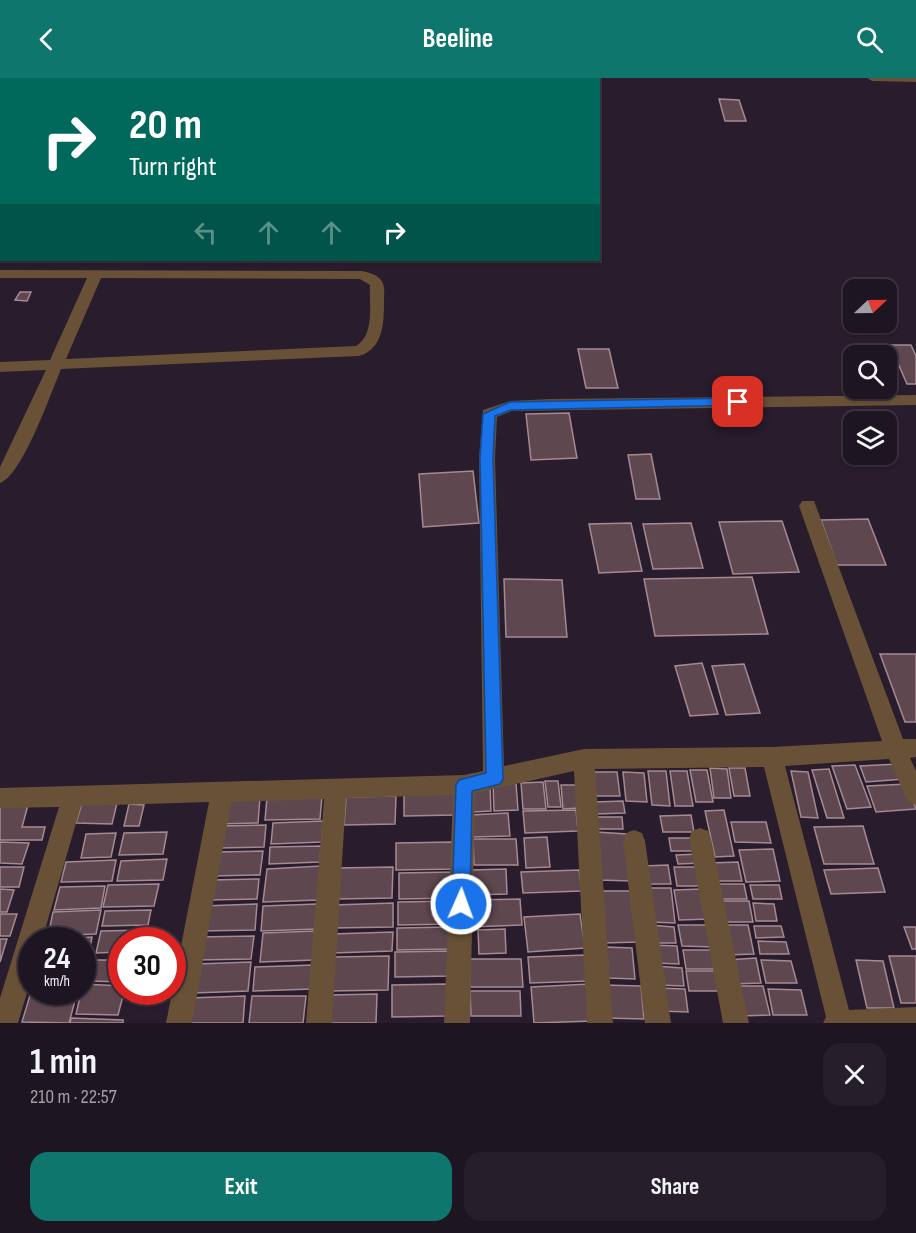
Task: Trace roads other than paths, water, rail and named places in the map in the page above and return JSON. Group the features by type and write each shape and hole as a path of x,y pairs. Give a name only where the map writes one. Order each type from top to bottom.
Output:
{"street":[{"path":"872,78 916,79"},
{"path":"0,274 362,275 374,280 377,285 374,339 368,348 347,353 0,367"},
{"path":"0,477 11,466 96,274"},
{"path":"494,779 487,458 489,414 510,406 540,405 916,400"},
{"path":"808,506 906,749 916,795"},
{"path":"0,798 464,785 584,759 772,757 906,749"},
{"path":"772,757 839,1023 916,1020"},
{"path":"584,759 600,1023"},
{"path":"457,1023 464,785"},
{"path":"319,1023 336,789"},
{"path":"179,1023 222,791"},
{"path":"5,1023 73,797"},
{"path":"700,839 736,1023"},
{"path":"634,841 658,1023"}]}
